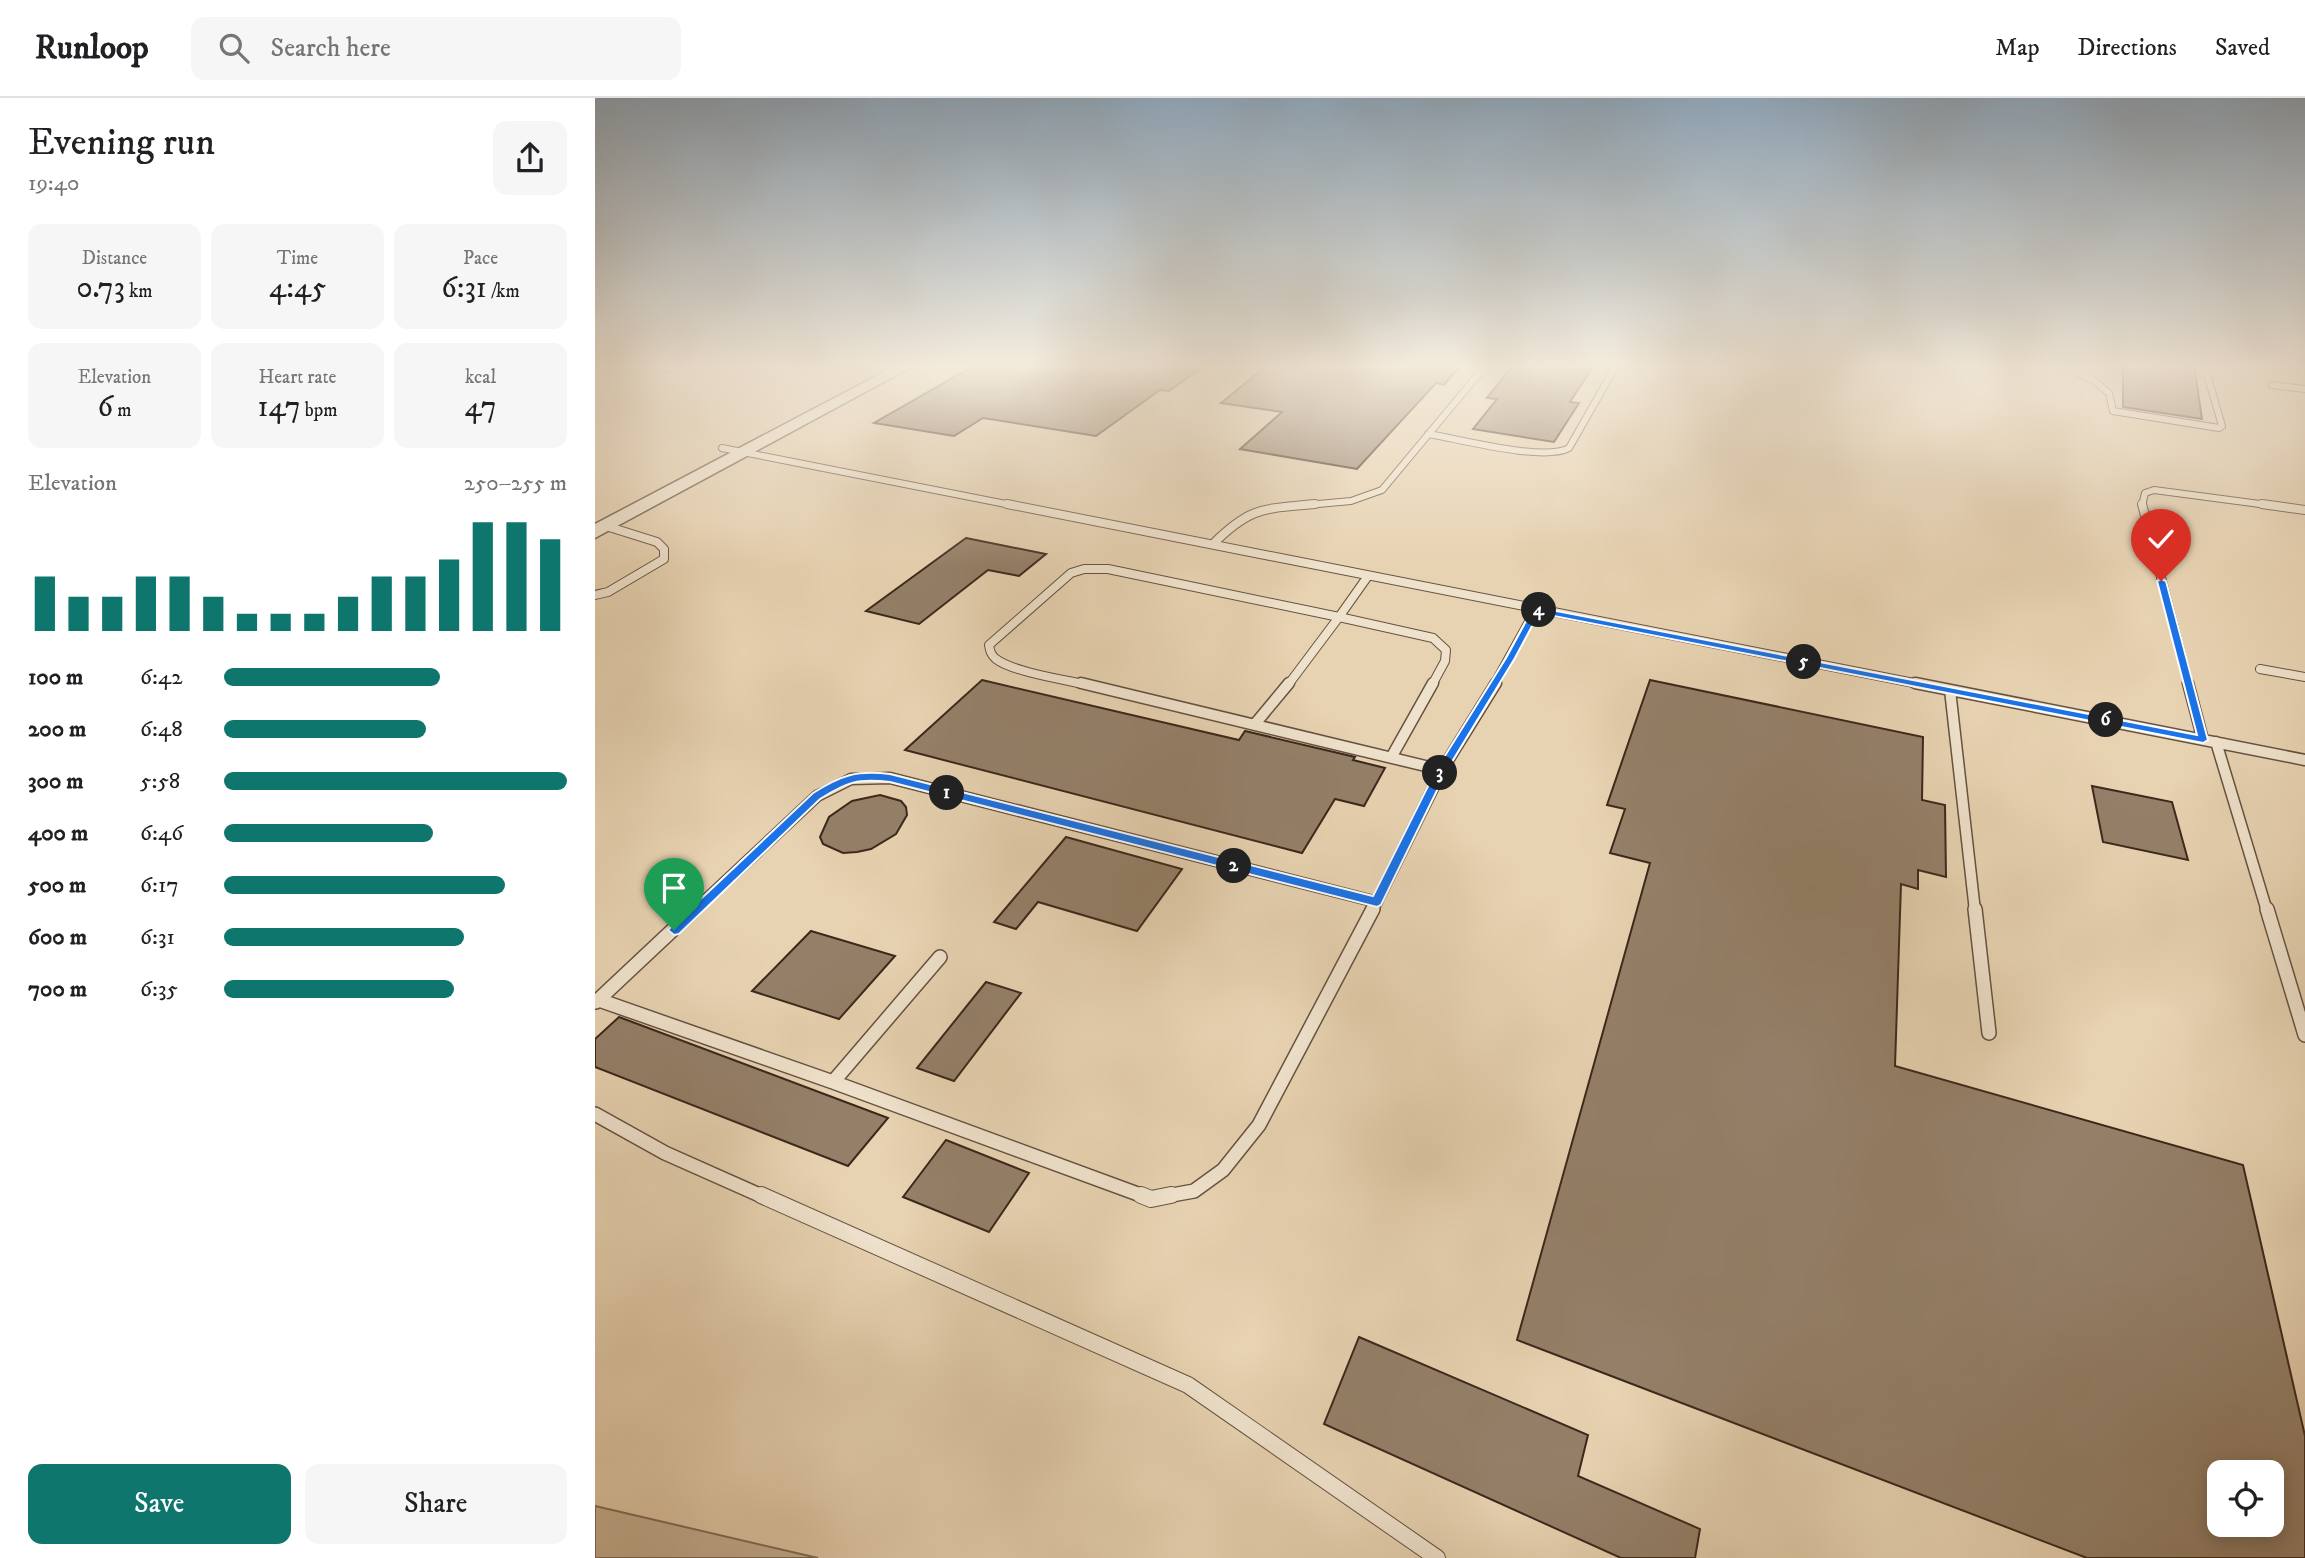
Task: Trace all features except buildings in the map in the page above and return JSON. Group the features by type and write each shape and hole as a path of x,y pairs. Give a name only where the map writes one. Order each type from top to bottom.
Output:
{"street":[{"path":"599,524 752,432"},
{"path":"599,524 784,432"}],"lane":[{"path":"1213,544 1247,514 1281,506 1352,500 1382,490 1428,434 1531,452 1560,453 1569,448 1578,432"},
{"path":"722,448 2305,760"},
{"path":"2203,740 2141,502 2145,493 2154,490 2305,510"},
{"path":"595,595 617,587 664,559 664,549 657,542 599,524"},
{"path":"1392,757 1445,661 1446,650 1433,638 1098,568 1071,573 989,645 989,652 996,660 1018,668 1442,770"},
{"path":"1255,724 1314,653 1369,576"},
{"path":"1377,902 890,778 864,775 839,782 817,796 597,1002 833,1082 1150,1199 1195,1191 1223,1170 1259,1125 1377,902 1442,770 1511,658 1536,610"},
{"path":"2260,670 2305,677"},
{"path":"1950,690 1989,1033"},
{"path":"2216,742 2305,1035"},
{"path":"833,1082 940,957"},
{"path":"595,1114 665,1153 1188,1385 1437,1558"}],"shaded area":[{"path":"595,1506 818,1558 595,1558"}],"route":[{"path":"674,930 817,796 839,782 864,775 890,778 1377,902 1442,770 1511,658 1536,610 2203,740 2161,581"}]}
